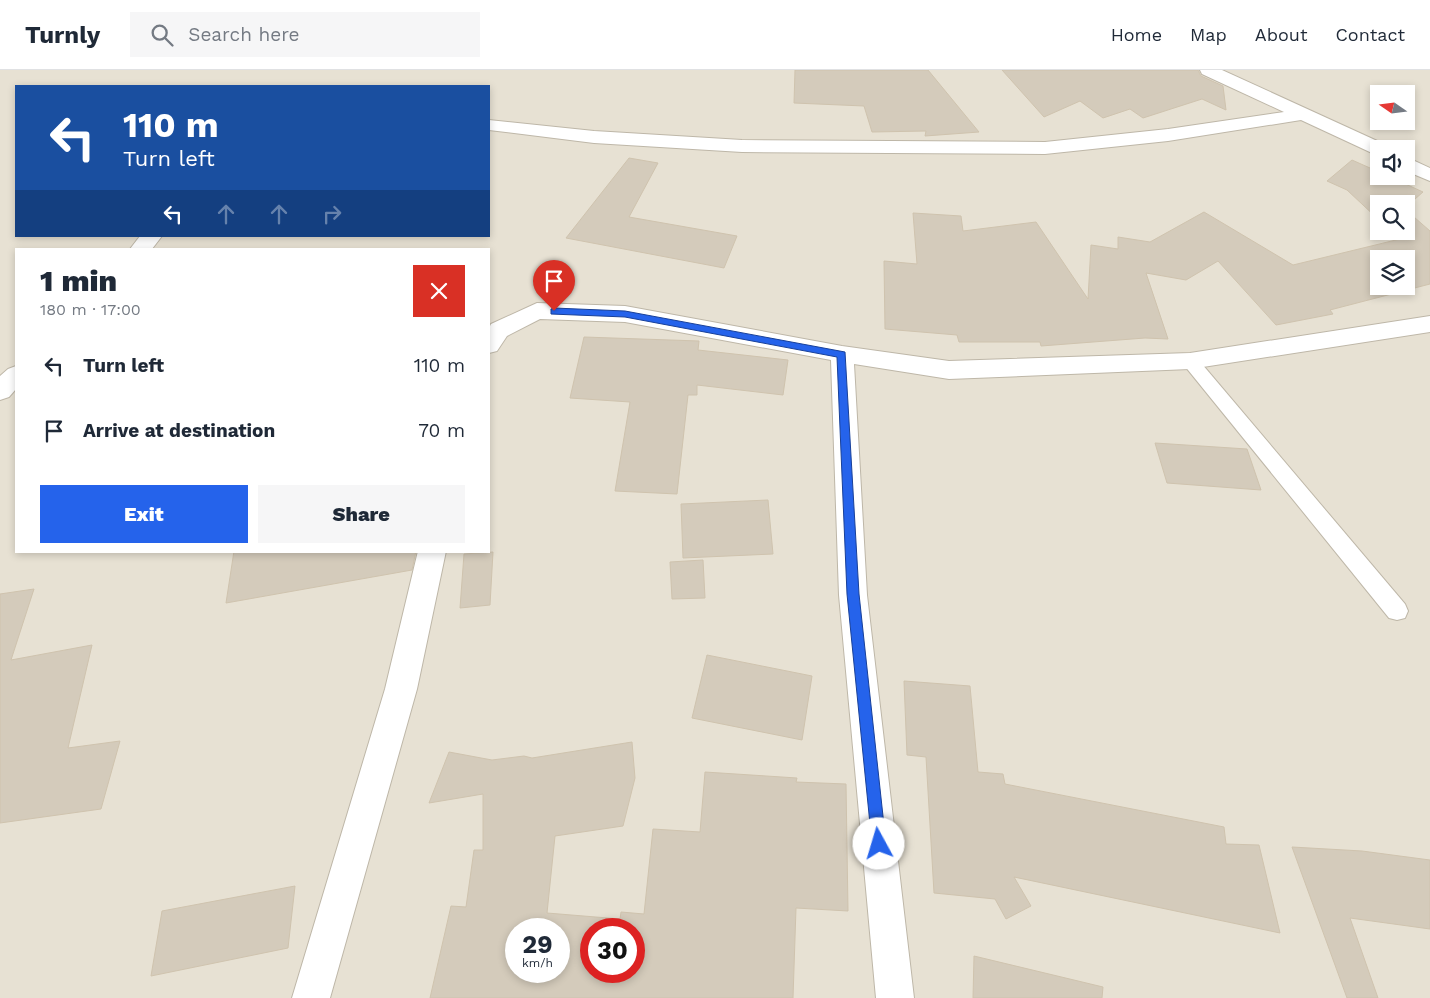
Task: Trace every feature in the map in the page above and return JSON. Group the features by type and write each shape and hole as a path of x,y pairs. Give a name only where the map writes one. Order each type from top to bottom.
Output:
{"street":[{"path":"1208,70 1370,145"},
{"path":"490,125 594,137 742,146 1045,148 1168,135 1305,114"},
{"path":"1415,168 1430,175"},
{"path":"141,248 151,237"},
{"path":"490,344 499,330 537,311 625,314 842,354 949,370 1190,361 1430,324"},
{"path":"842,354 853,594 894,998"},
{"path":"0,391 15,376"},
{"path":"310,998 401,689 432,553"}],"lane":[{"path":"1190,361 1397,611"}],"shaded area":[{"path":"0,70 1430,70 1430,998 0,998"}],"building":[{"path":"795,70 928,70 979,132 925,136 926,131 872,132 864,106 794,103"},
{"path":"1002,70 1198,70 1201,76 1223,86 1226,110 1202,99 1143,118 1130,109 1103,118 1080,101 1044,117"},
{"path":"629,158 658,163 629,217 737,236 724,268 566,238"},
{"path":"1352,160 1370,168 1370,185 1408,185 1423,192 1415,199 1415,195 1370,195 1370,212 1347,190 1327,181"},
{"path":"1204,212 1293,265 1396,240 1415,240 1415,218 1430,231 1430,284 1415,288 1415,250 1370,250 1370,295 1388,295 1330,310 1333,314 1276,325 1218,261 1186,280 1146,273 1168,339 1145,338 1041,346 1040,342 959,342 957,335 885,329 884,261 917,264 913,213 961,216 963,231 1036,222 1088,299 1091,245 1118,249 1118,237 1150,242"},
{"path":"584,337 699,341 698,350 788,360 783,395 697,385 697,395 688,395 677,494 615,491 630,402 570,398"},
{"path":"1155,443 1247,449 1261,490 1167,483"},
{"path":"768,500 773,554 683,558 681,504"},
{"path":"493,552 490,605 460,608 464,554"},
{"path":"234,553 416,553 412,570 226,603"},
{"path":"703,560 705,598 672,599 670,562"},
{"path":"34,589 11,660 92,645 68,748 120,741 101,809 0,823 0,594"},
{"path":"707,655 812,676 802,740 692,718"},
{"path":"904,681 970,686 978,772 1003,774 1005,784 1224,827 1226,844 1259,845 1280,933 1014,877 1031,906 1006,919 995,899 934,893 926,757 907,755"},
{"path":"632,742 635,778 623,826 555,836 547,913 608,918 580,918 580,983 645,983 645,918 620,918 621,912 644,914 653,829 700,832 705,772 797,778 796,782 846,784 848,911 796,908 793,998 430,998 451,906 466,907 474,850 483,850 483,794 429,803 449,752 492,760 524,756 532,758"},
{"path":"1292,847 1362,851 1430,860 1430,929 1350,918 1378,998 1347,998"},
{"path":"295,886 288,948 151,976 162,911"},
{"path":"974,956 1103,987 1102,998 973,998"}],"route":[{"path":"554,311 625,314 842,354 853,594 879,844"}]}
